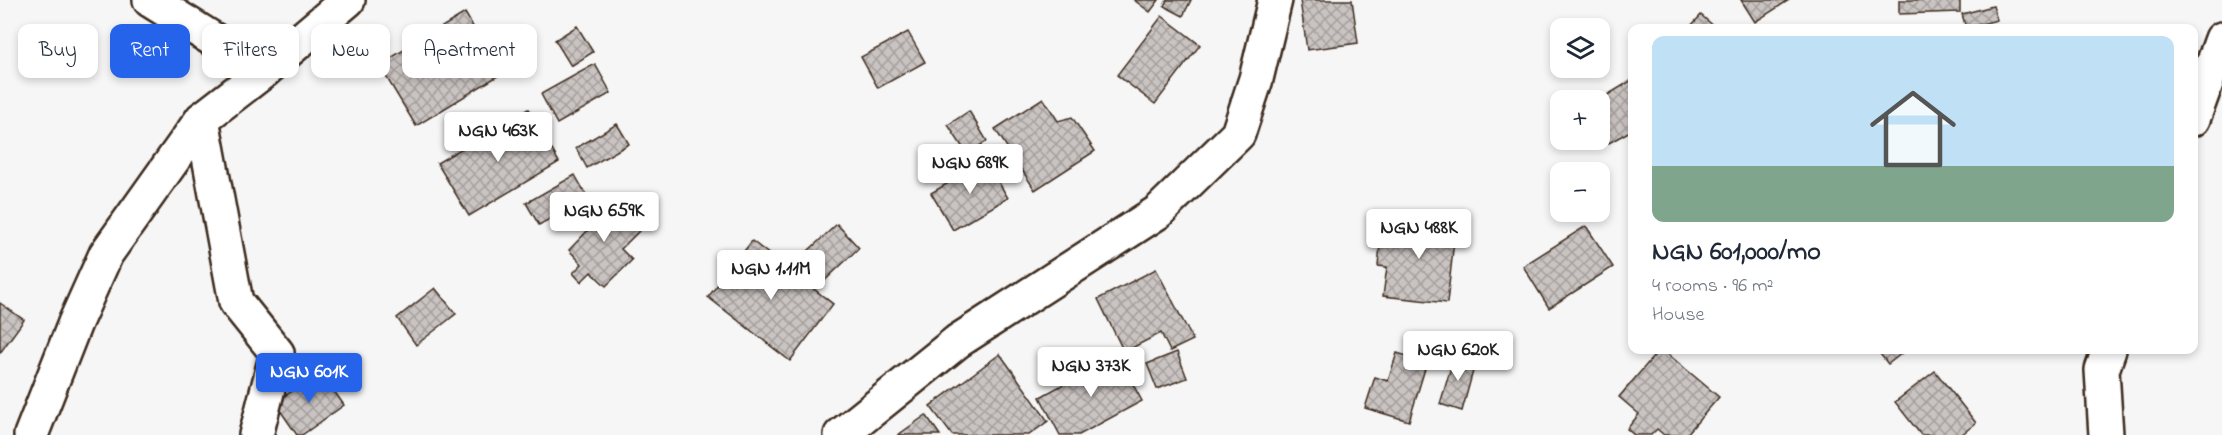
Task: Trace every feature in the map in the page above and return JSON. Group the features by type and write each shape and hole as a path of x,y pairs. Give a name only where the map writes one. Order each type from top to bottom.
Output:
{"street":[{"path":"150,0 202,32"},
{"path":"299,41 348,0"},
{"path":"841,435 958,341 1158,212 1238,134 1256,79 1275,0"},
{"path":"2198,105 2222,39"},
{"path":"31,435 75,323 106,254 202,119 255,78"},
{"path":"202,119 236,302 277,353 256,435"},
{"path":"2106,435 2102,370 2108,354"}],"building":[{"path":"1134,0 1159,0 1150,12"},
{"path":"1167,0 1191,0 1183,16 1164,6"},
{"path":"1300,0 1352,0 1358,43 1307,50"},
{"path":"1741,0 1789,0 1755,22"},
{"path":"1899,0 1960,0 1960,12 1899,14"},
{"path":"1993,6 1997,20 1982,24 1965,24 1962,14"},
{"path":"465,13 471,24 447,24"},
{"path":"1701,15 1711,24 1693,24"},
{"path":"1162,16 1200,45 1155,104 1117,75"},
{"path":"577,26 593,52 571,66 555,40"},
{"path":"908,32 925,62 878,88 861,57"},
{"path":"402,51 402,78 494,78 416,126 387,78 390,78 390,58"},
{"path":"595,64 611,93 557,124 541,94"},
{"path":"1628,82 1628,132 1610,142 1610,93"},
{"path":"1043,98 1058,121 1072,117 1095,151 1035,190 995,129"},
{"path":"528,109 559,162 469,216 437,163"},
{"path":"969,111 987,141 967,154 948,125"},
{"path":"617,124 629,144 587,168 576,148"},
{"path":"986,161 1008,198 953,230 931,193"},
{"path":"575,175 588,198 539,225 526,203"},
{"path":"602,195 639,231 621,249 632,260 606,286 591,272 581,282 573,273 582,264 569,250 592,226 582,216"},
{"path":"1398,217 1456,223 1447,303 1383,296 1387,267 1378,266 1380,245 1394,246"},
{"path":"837,224 859,248 817,288 794,264"},
{"path":"1586,226 1613,267 1549,308 1523,266"},
{"path":"752,241 833,304 790,361 708,297"},
{"path":"1156,269 1193,340 1170,351 1161,333 1124,352 1098,299"},
{"path":"435,288 456,314 416,345 397,318"},
{"path":"0,303 24,320 0,353"},
{"path":"1177,352 1187,378 1157,389 1147,364"},
{"path":"1397,353 1427,362 1409,421 1365,408 1375,377 1388,381"},
{"path":"1000,354 1048,421 1029,435 952,435 930,406"},
{"path":"1455,354 1476,360 1462,411 1440,404"},
{"path":"1656,354 1668,354 1719,397 1686,435 1664,435 1657,429 1651,435 1634,435 1627,429 1639,414 1619,397"},
{"path":"1880,354 1901,354 1888,364"},
{"path":"1117,355 1142,401 1079,435 1060,435 1040,397"},
{"path":"320,371 344,405 302,435 297,435 275,403"},
{"path":"1935,371 1976,423 1961,435 1921,435 1895,402"},
{"path":"926,415 940,435 898,435"}]}
